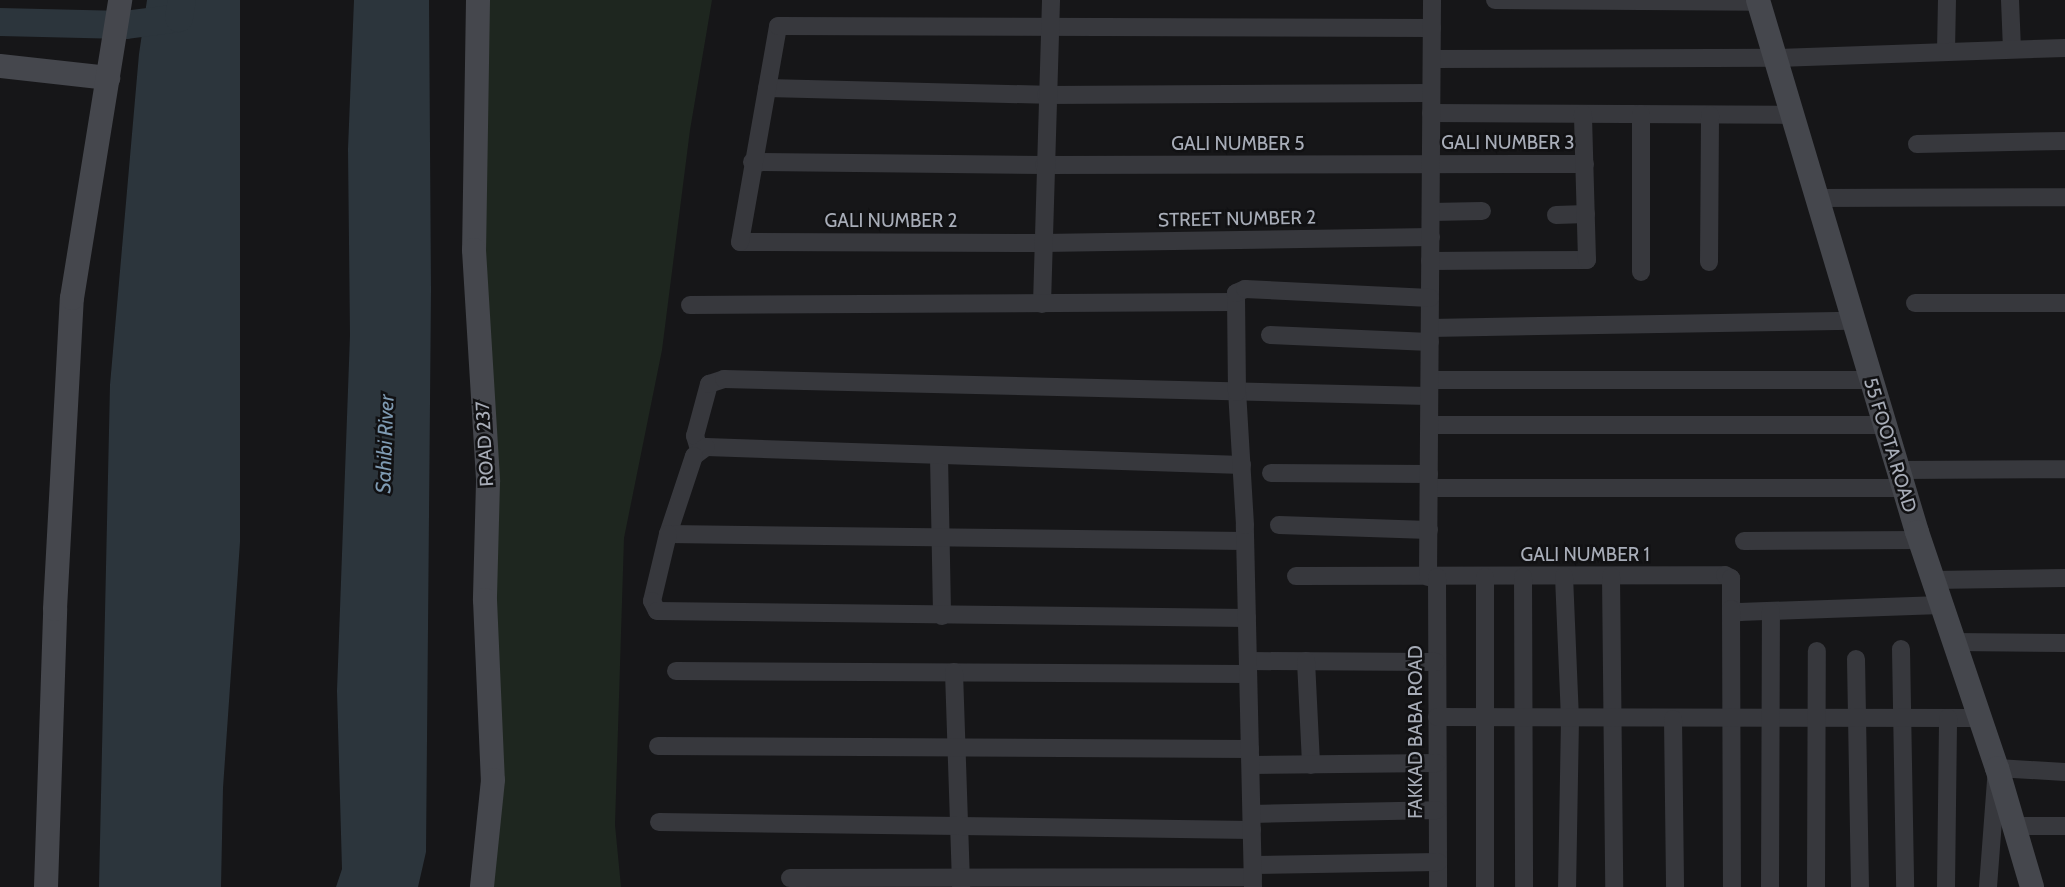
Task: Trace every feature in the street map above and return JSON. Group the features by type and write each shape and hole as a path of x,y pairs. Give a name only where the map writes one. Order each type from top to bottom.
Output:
{"street":[{"path":"46,887 55,609 72,298 120,0"},
{"name":"ROAD 237","path":"478,0 474,250 488,481 485,600 493,780 482,887"},
{"path":"1042,303 1046,95 1051,0"},
{"name":"FAKKAD BABA ROAD","path":"1432,0 1429,530 1437,663 1438,887"},
{"path":"1495,0 1759,1"},
{"path":"1946,51 1947,0"},
{"path":"2010,0 2012,49"},
{"name":"55 FOOTA ROAD","path":"1759,1 1870,380 1941,605 1997,768 2032,887"},
{"path":"752,162 778,26 1432,29"},
{"path":"1432,59 1775,58 2065,48"},
{"path":"0,66 108,78"},
{"path":"767,88 1046,95 1432,93"},
{"path":"1431,113 1792,115"},
{"path":"1430,261 1587,260 1583,114"},
{"path":"1641,114 1641,272"},
{"path":"1709,262 1710,115"},
{"path":"1917,144 2065,141"},
{"name":"GALI NUMBER 5","path":"752,162 1044,165 1431,164"},
{"name":"GALI NUMBER 2","path":"752,162 740,242 1043,243"},
{"name":"GALI NUMBER 3","path":"1431,164 1585,164"},
{"path":"1816,198 2065,197"},
{"path":"1431,212 1482,211"},
{"path":"1556,215 1586,214"},
{"name":"STREET NUMBER 2","path":"1043,243 1431,237"},
{"path":"1253,876 1236,293 1245,289 1430,298"},
{"path":"690,305 1235,302"},
{"path":"1915,303 2065,303"},
{"path":"1269,335 1430,335 1852,321"},
{"path":"699,449 695,436 709,384 724,379 1237,392 1870,380"},
{"path":"1430,425 1884,425"},
{"path":"699,449 1242,466"},
{"path":"699,449 694,456 668,534 652,601 657,611 1247,618"},
{"path":"939,456 943,538 942,616"},
{"path":"1271,473 1429,481 1901,479 2065,469"},
{"path":"1279,525 1429,530"},
{"path":"668,534 1245,541"},
{"path":"1744,541 1920,540"},
{"name":"GALI NUMBER 1","path":"1296,576 1725,575 1731,578 1731,609"},
{"path":"1523,576 1524,887"},
{"path":"1564,576 1570,719 1567,887"},
{"path":"1611,576 1614,887"},
{"path":"1485,577 1485,887"},
{"path":"1933,580 2065,578"},
{"path":"1732,887 1734,719 1731,609 1739,612 1941,605"},
{"path":"1770,887 1773,719 1771,611"},
{"path":"1954,642 2065,643"},
{"path":"1901,649 1905,887"},
{"path":"1816,887 1817,651"},
{"path":"1856,659 1860,887"},
{"path":"676,671 954,673 1248,667 1306,661 1437,663"},
{"path":"1306,661 1311,765"},
{"path":"954,673 961,882"},
{"path":"1437,718 1978,718"},
{"path":"1946,887 1948,718"},
{"path":"1672,719 1675,887"},
{"path":"657,746 955,747 1250,757 1311,765 1437,763"},
{"path":"1988,887 1997,768 2065,772"},
{"path":"659,822 958,826 1252,822 1437,810"},
{"path":"2014,826 2065,826"},
{"path":"790,878 961,882 1253,876 1438,862"}],"shaded area":[{"path":"484,0 712,0 690,130 662,350 624,538 615,825 621,887 487,887 479,267"}],"water":[{"path":"147,0 240,0 240,542 223,788 221,887 99,887 110,385 139,54"},
{"name":"Sahibi River","path":"354,0 429,0 431,290 426,852 418,887 336,887 342,869 337,691 350,335 348,149"}],"waterway":[{"path":"0,22 125,25 179,18 182,0"}]}
